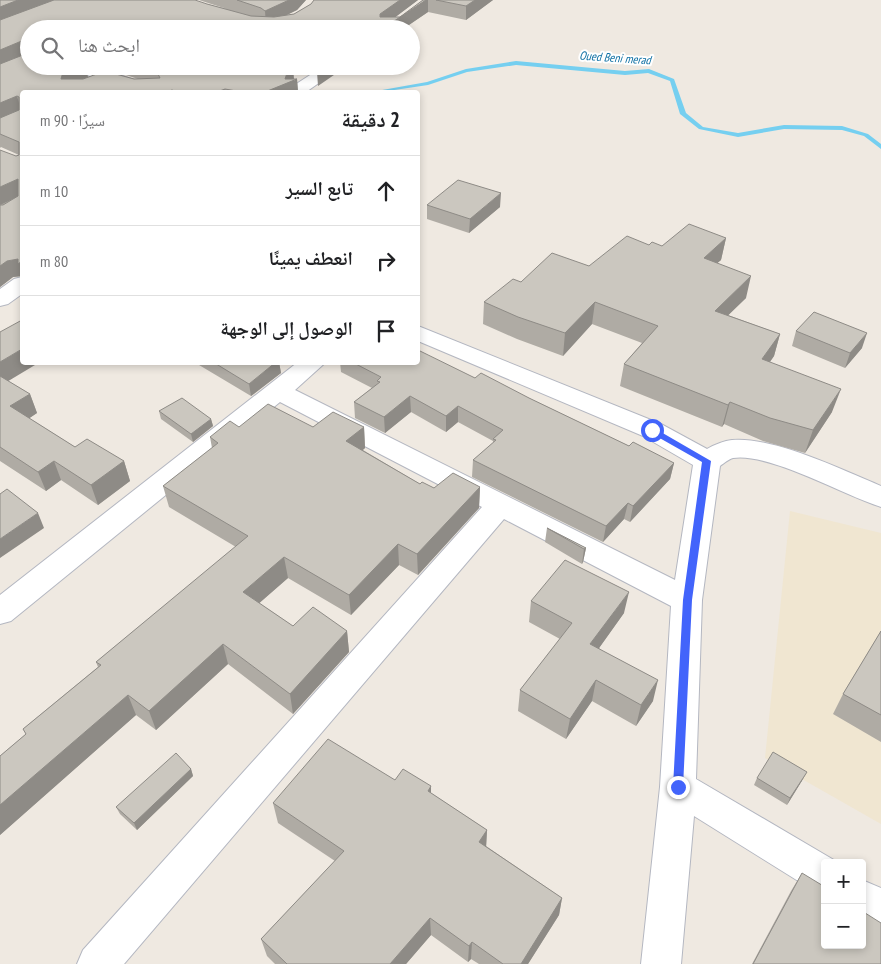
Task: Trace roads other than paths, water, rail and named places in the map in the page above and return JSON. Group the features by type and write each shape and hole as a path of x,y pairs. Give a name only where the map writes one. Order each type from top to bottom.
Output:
{"street":[{"path":"101,75 147,90"},
{"path":"296,75 310,84"},
{"path":"300,90 322,75"},
{"path":"83,89 107,77"},
{"path":"0,300 20,285"},
{"path":"420,334 652,430 707,461"},
{"path":"0,612 310,365"},
{"path":"278,391 687,600"},
{"path":"707,461 728,449 744,447 766,452 881,497"},
{"path":"662,964 678,787 687,600 707,461"},
{"path":"97,964 500,504"},
{"path":"678,787 821,874"},
{"path":"866,902 881,911"}],"waterway":[{"name":"Oued Beni merad","path":"386,90 428,83 466,71 516,63 625,73 649,71 672,80 683,114 701,128 738,135 784,127 842,128 866,135 881,147"}]}
